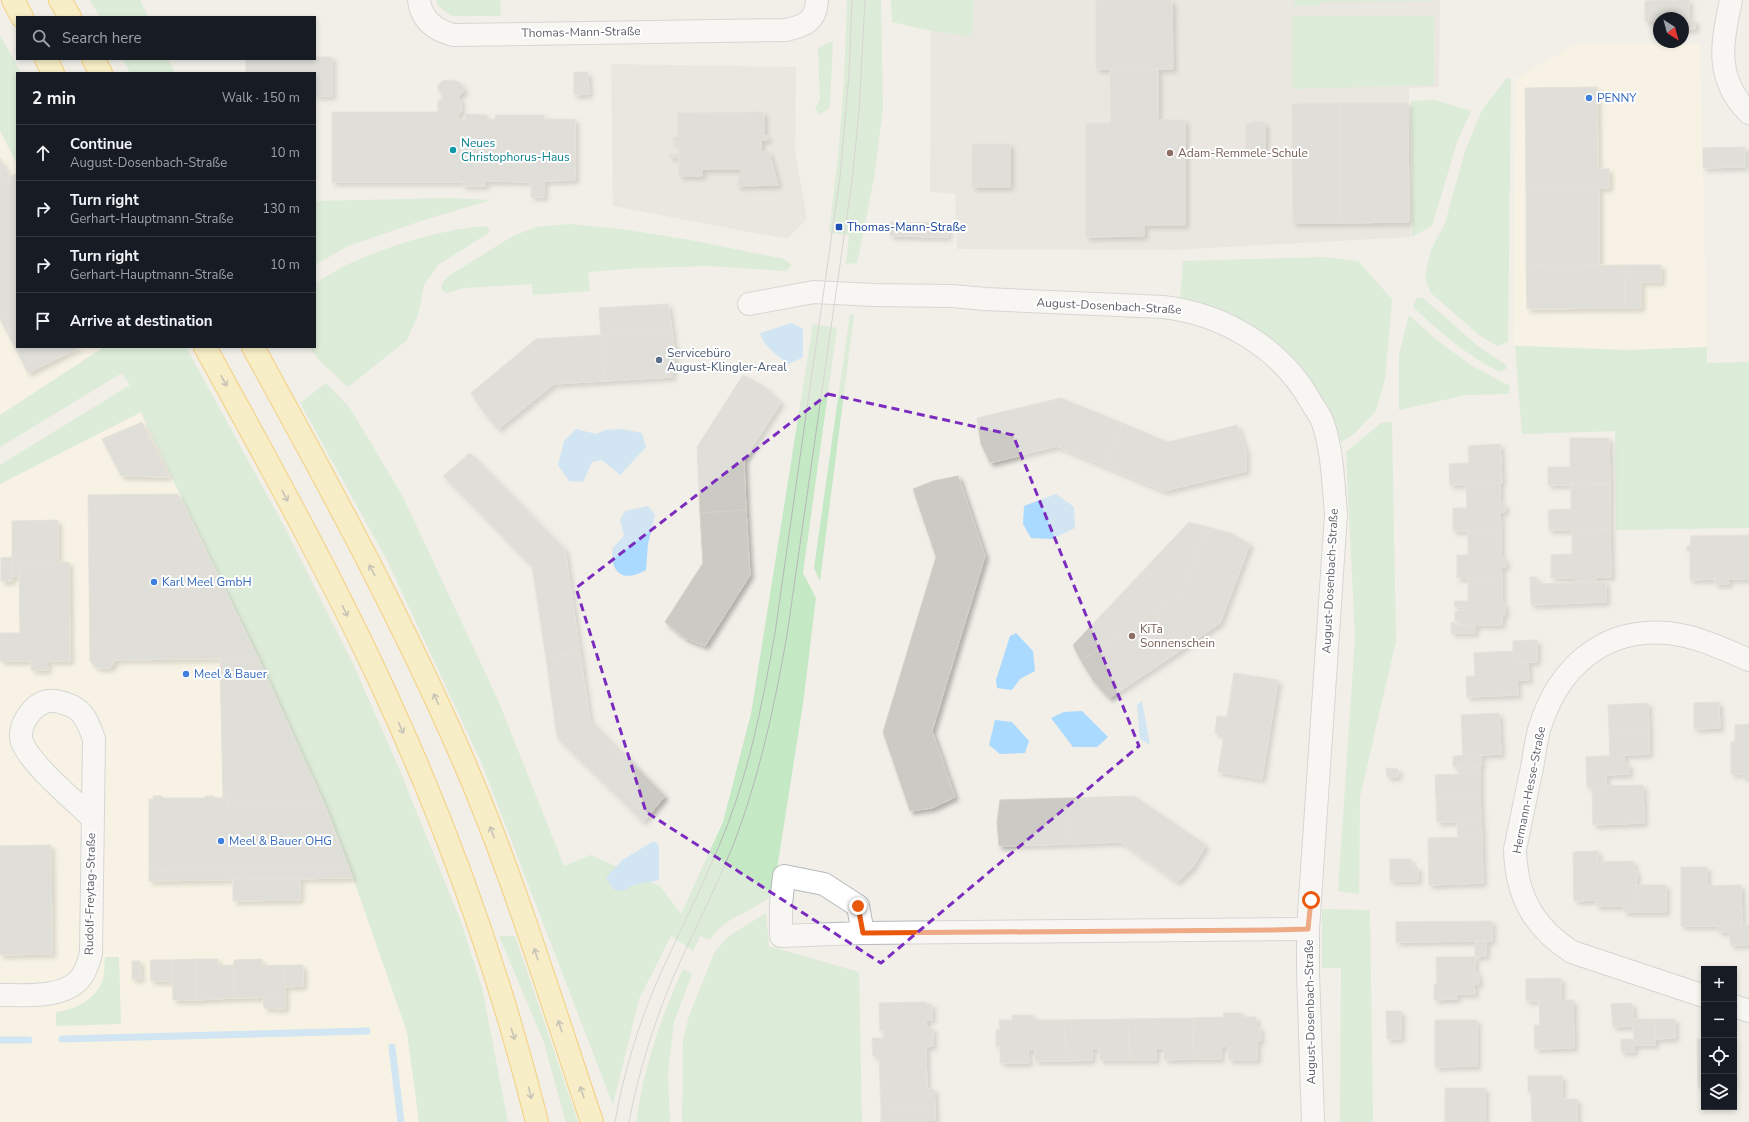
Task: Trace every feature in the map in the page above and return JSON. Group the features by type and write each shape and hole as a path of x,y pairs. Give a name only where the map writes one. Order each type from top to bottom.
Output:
{"highway":[{"path":"13,0 21,16"},
{"path":"60,0 69,16"},
{"path":"46,60 52,72"},
{"path":"94,60 100,72"},
{"path":"206,348 337,594 384,690 427,788 476,915 522,1064 537,1122"},
{"path":"254,348 378,582 424,674 468,770 518,898 592,1122"}],"street":[{"name":"Thomas-Mann-Straße","path":"419,0 420,8 430,25 440,32 453,35 786,30 797,28 810,20 815,14 817,0"},
{"path":"1731,0 1722,47 1723,63 1730,88 1749,113"},
{"name":"August-Dosenbach-Straße","path":"749,304 814,292 874,295 952,296 985,299 1173,308 1205,315 1252,339 1274,355 1291,372 1302,386 1323,422 1330,452 1336,514 1308,929 1313,1122"},
{"name":"Hermann-Hesse-Straße","path":"1701,995 1572,952 1556,941 1540,926 1521,893 1516,867 1515,849 1539,730 1547,708 1558,688 1584,656 1608,642 1625,637 1647,633 1669,633 1699,640 1749,660"},
{"name":"Rudolf-Freytag-Straße","path":"0,995 39,995 56,992 68,987 81,978 88,965 91,953 94,739 89,724 79,710 65,704 49,701 34,708 26,718 21,732 22,741 30,756 92,818"},
{"path":"863,933 1308,929"},
{"path":"1737,1007 1749,1011"}],"highlighted area":[{"path":"828,394 1013,435 1139,746 881,963 646,812 576,588"}],"shaded area":[{"name":"Adam-Remmele-Schule","path":"974,0 1440,0 1439,87 1409,88 1411,237 1174,250 957,249 955,194 930,192 931,31 971,37"},
{"path":"1575,44 1653,44 1653,48 1689,48 1689,44 1700,44 1707,347 1628,350 1513,345 1516,79"},
{"path":"611,64 796,67 795,150 807,219 787,239 613,206"},
{"path":"0,131 16,162 16,348 102,348 0,415"},
{"path":"140,413 258,658 325,806 353,878 407,1032 419,1122 0,1122 0,484"}],"green space":[{"path":"90,0 140,0 148,16 99,16"},
{"path":"436,0 500,0 501,16 452,16 438,6"},
{"path":"847,0 881,0 883,108 874,178 857,263 846,264 849,235 829,233 838,156 844,83"},
{"path":"891,0 974,0 972,37 931,31 892,22"},
{"path":"1294,0 1435,1 1321,2 1321,6 1294,6"},
{"path":"1292,16 1434,16 1434,85 1292,89"},
{"path":"0,35 20,72 16,72 16,162 0,131"},
{"path":"833,41 830,107 820,115 815,108 820,100 818,48"},
{"path":"124,60 168,60 174,72 130,72"},
{"path":"1511,78 1508,342 1498,346 1480,336 1431,293 1425,278 1431,250 1445,223 1465,151 1482,110 1506,79"},
{"path":"1435,100 1471,111 1457,142 1432,226 1412,237 1411,101"},
{"path":"450,198 491,200 427,219 348,246 316,264 316,201"},
{"path":"570,224 628,230 690,240 784,259 792,265 786,271 709,266 640,268 588,272 590,291 533,295 532,284 464,288 447,293 442,290 441,285 447,277 513,236 536,227"},
{"path":"487,226 490,232 438,265 424,285 418,315 407,340 348,387 320,361 310,348 316,348 316,282 338,269 385,249 418,238 453,230"},
{"path":"1321,257 1358,261 1392,299 1385,379 1376,411 1354,434 1341,442 1322,400 1305,373 1276,341 1231,313 1180,300 1183,261"},
{"path":"1417,298 1423,298 1479,347 1505,364 1507,368 1500,372 1454,343 1413,307"},
{"path":"850,314 854,315 820,581 814,568"},
{"path":"1409,315 1434,338 1472,366 1510,386 1509,394 1466,395 1399,410 1399,355"},
{"path":"813,324 837,328 803,573 816,598 803,704 773,894 723,925 710,940 700,936 693,951 671,936 639,999 613,1105 482,764 387,560 300,403 326,383 350,408 403,497 498,700 564,866 591,855 660,886 681,914 723,822 751,714"},
{"path":"1515,346 1628,350 1707,347 1707,363 1749,362 1749,528 1616,530 1615,431 1522,434"},
{"path":"102,348 187,348 285,528 353,664 398,766 461,922 482,988 508,1122 419,1122 407,1032 353,878 325,806 258,658 141,412 0,484 0,465 130,385 122,373 0,447 0,415"},
{"path":"1392,422 1396,641 1360,797 1359,894 1338,891 1355,638 1346,452 1381,423"},
{"path":"1322,909 1370,910 1373,1122 1340,1122 1341,968 1322,968"},
{"path":"766,913 769,946 859,972 862,1122 682,1122 683,1039 689,1016 715,951 729,936"},
{"path":"499,936 515,936 578,1122 566,1122 543,1040"},
{"path":"105,957 119,957 121,1024 56,1026 56,1012 78,1006 91,998 96,992 103,979"},
{"path":"683,969 692,974 674,1022 668,1074 670,1122 636,1122 648,1063 667,1006"}],"water":[{"path":"792,323 803,329 803,357 789,364 768,347 760,333"},
{"path":"576,429 596,434 605,430 622,429 642,433 646,447 620,475 602,460 592,462 583,482 569,481 558,465 564,441"},
{"path":"1056,494 1074,507 1075,528 1052,539 1031,538 1023,524 1024,506"},
{"path":"648,506 655,515 648,544 646,570 638,574 626,576 618,572 613,562 612,549 624,536 620,520 625,511"},
{"path":"1016,633 1033,651 1035,671 1020,679 1012,690 997,688 996,680 1010,636"},
{"path":"1142,701 1150,745 1140,739 1137,705"},
{"path":"1082,711 1108,737 1097,747 1073,747 1051,718 1064,712"},
{"path":"995,720 1012,722 1029,741 1025,753 1000,754 989,745"},
{"path":"654,841 659,846 659,880 633,885 624,891 614,890 606,878 622,860"}],"building":[{"path":"1096,0 1172,0 1173,69 1096,69"},
{"path":"1651,0 1689,0 1651,1"},
{"path":"1689,0 1689,12 1653,12 1653,21 1645,21 1645,1"},
{"path":"1689,20 1695,20 1695,29 1689,30"},
{"path":"316,57 332,57 332,96 316,96 316,72 246,72 246,60 316,60"},
{"path":"1110,69 1158,69 1158,120 1185,120 1185,225 1144,225 1144,236 1086,237 1086,123 1111,123"},
{"path":"574,72 588,72 589,94 574,95"},
{"name":"Neues Christophorus-Haus","path":"451,80 459,82 465,90 458,99 461,100 461,112 458,114 458,120 465,120 465,114 487,115 487,120 495,119 495,115 544,115 544,119 575,119 575,180 544,181 544,197 531,197 531,182 485,181 485,186 463,186 463,182 332,182 332,112 438,112 438,101 442,99 442,95 437,87 442,81"},
{"path":"1597,87 1598,169 1609,169 1609,188 1526,191 1525,88"},
{"path":"1340,103 1341,223 1293,223 1292,104"},
{"path":"1340,103 1408,103 1409,222 1341,223"},
{"path":"764,112 764,136 768,136 768,140 761,140 761,152 769,152 778,185 737,186 742,169 702,169 702,176 679,176 679,157 670,157 669,154 679,154 679,142 673,142 673,137 678,137 678,113"},
{"path":"1256,121 1265,123 1265,149 1256,152 1246,150 1246,124"},
{"path":"972,144 1010,144 1010,187 972,187"},
{"path":"1745,147 1745,167 1703,168 1703,148"},
{"path":"0,158 10,177 0,182"},
{"path":"16,174 16,348 78,348 28,373 0,319 0,182"},
{"path":"1599,188 1599,265 1526,266 1526,191"},
{"path":"890,222 948,223 948,237 890,236"},
{"path":"1624,265 1625,308 1527,309 1526,266"},
{"path":"1624,265 1661,265 1661,282 1641,282 1641,308 1625,308"},
{"path":"668,304 672,330 601,335 599,308"},
{"path":"672,330 675,355 672,377 604,381 601,335"},
{"path":"601,335 604,381 554,384 498,429 484,413 471,393 536,339"},
{"path":"743,375 765,387 781,402 744,460 746,510 700,513 697,447"},
{"path":"1061,398 1122,423 1104,466 1057,446 990,463 981,444 977,418"},
{"path":"142,422 169,477 121,476 102,439"},
{"path":"1122,423 1168,442 1237,425 1246,451 1246,471 1164,491 1104,466"},
{"path":"1570,438 1609,438 1610,484 1548,485 1548,467 1570,467"},
{"path":"1500,444 1502,483 1450,485 1449,464 1469,463 1468,446"},
{"path":"470,453 565,549 580,653 546,658 532,566 443,476"},
{"path":"958,476 985,556 932,731 955,797 932,808 910,811 883,732 936,557 913,489 933,481"},
{"path":"1500,483 1500,504 1505,504 1505,512 1500,512 1501,530 1453,531 1453,508 1467,508 1466,484"},
{"path":"1571,484 1610,484 1610,529 1549,530 1548,510 1571,509"},
{"path":"178,494 258,658 116,660 110,668 97,668 90,661 88,495"},
{"path":"746,510 750,575 705,646 685,638 665,622 703,563 700,513"},
{"path":"58,520 58,563 19,563 19,576 12,576 12,521"},
{"path":"1189,522 1207,527 1182,593 1081,661 1073,645"},
{"path":"1207,527 1231,533 1250,544 1220,623 1166,660 1140,621 1182,593"},
{"path":"1610,529 1611,577 1596,577 1596,581 1576,581 1576,578 1551,578 1551,555 1572,554 1572,530"},
{"path":"1501,530 1501,558 1505,558 1506,567 1501,568 1502,577 1457,578 1457,555 1468,555 1468,531"},
{"path":"1749,535 1749,579 1728,579 1729,584 1715,584 1715,579 1690,580 1690,551 1687,551 1687,546 1690,546 1691,536"},
{"path":"12,557 12,581 1,581 1,558"},
{"path":"69,562 70,661 47,661 48,670 31,670 31,661 0,661 0,633 20,633 19,563"},
{"path":"1502,577 1502,604 1505,604 1505,615 1502,615 1502,625 1461,625 1461,621 1455,621 1455,611 1463,610 1462,607 1455,607 1454,601 1468,601 1468,578"},
{"path":"1530,577 1537,577 1537,584 1606,582 1606,602 1531,605"},
{"path":"1140,621 1166,660 1109,698 1094,682 1081,661"},
{"path":"1455,622 1455,625 1475,626 1475,633 1451,633 1451,623"},
{"path":"1537,640 1537,662 1513,662 1513,641"},
{"path":"1513,651 1513,662 1528,662 1529,680 1517,680 1518,695 1467,697 1466,677 1475,676 1474,653"},
{"path":"580,653 590,720 665,796 643,822 557,737 546,658"},
{"path":"258,658 325,806 228,807 228,798 223,798 220,659"},
{"path":"1234,673 1278,680 1262,779 1218,772 1224,734 1215,733 1217,716 1227,717"},
{"path":"1719,702 1720,728 1694,729 1694,703"},
{"path":"1648,703 1649,729 1609,731 1608,705"},
{"path":"1499,713 1501,754 1463,756 1461,715"},
{"path":"1749,724 1749,777 1743,777 1743,774 1731,774 1731,742 1735,742 1735,725"},
{"path":"1649,729 1649,754 1610,756 1609,731"},
{"path":"1481,755 1481,766 1453,767 1453,756"},
{"path":"1624,755 1624,764 1629,764 1629,774 1606,775 1606,786 1587,787 1586,757"},
{"path":"1459,766 1480,766 1480,774 1459,775"},
{"path":"1386,768 1398,769 1398,777 1387,777"},
{"path":"1480,774 1480,795 1436,799 1435,775"},
{"path":"1643,785 1644,823 1593,825 1592,786"},
{"path":"1480,795 1481,821 1437,822 1436,799"},
{"path":"153,796 162,796 162,798 205,798 205,796 214,796 214,798 228,798 228,807 325,806 349,868 149,871 149,799 154,799"},
{"path":"1134,796 1206,845 1193,867 1177,882 1121,842 1070,844 1069,798"},
{"path":"1069,798 1070,844 999,846 997,822 1000,800"},
{"path":"1457,821 1481,821 1482,837 1458,838"},
{"path":"1482,837 1483,883 1429,885 1428,838"},
{"path":"51,845 52,954 0,955 0,846"},
{"path":"1598,851 1598,862 1633,861 1634,871 1637,871 1635,906 1596,906 1596,900 1574,901 1573,852"},
{"path":"1390,859 1411,859 1411,867 1418,867 1418,881 1390,881"},
{"path":"1681,867 1707,867 1707,886 1741,885 1742,926 1681,926"},
{"path":"349,868 353,878 149,881 149,871"},
{"path":"300,879 300,900 233,901 233,880"},
{"path":"1637,885 1666,885 1666,912 1624,912 1624,906 1635,906 1634,890 1637,891"},
{"path":"1492,921 1492,941 1396,942 1396,922"},
{"path":"1749,925 1749,945 1730,945 1730,932 1718,932 1718,926"},
{"path":"1475,941 1486,941 1486,956 1475,957"},
{"path":"1436,957 1475,957 1475,973 1478,973 1479,984 1474,984 1475,994 1457,994 1457,999 1434,1000 1434,984 1437,984"},
{"path":"196,959 197,1000 173,1000 172,960"},
{"path":"196,959 218,959 218,966 234,965 234,998 197,1000"},
{"path":"262,959 262,966 284,965 285,997 234,998 234,960"},
{"path":"150,960 172,960 172,981 151,981"},
{"path":"132,961 140,961 141,979 132,979"},
{"path":"284,965 303,965 303,986 285,987"},
{"path":"1561,978 1561,1000 1526,1001 1526,979"},
{"path":"263,997 285,997 285,1009 264,1008"},
{"path":"1539,1000 1573,1000 1574,1048 1535,1049 1534,1025 1540,1025"},
{"path":"926,1002 926,1004 932,1004 932,1020 926,1020 927,1028 933,1028 933,1046 926,1047 927,1089 934,1089 935,1106 881,1108 879,1056 873,1056 872,1038 884,1038 884,1031 880,1031 879,1003"},
{"path":"1632,1003 1634,1026 1613,1027 1611,1004"},
{"path":"1386,1011 1401,1011 1401,1039 1387,1039"},
{"path":"1223,1013 1243,1013 1243,1017 1256,1017 1256,1027 1260,1027 1261,1041 1257,1041 1257,1060 1229,1060 1228,1046 1221,1047 1221,1059 1192,1059 1193,1018 1224,1017"},
{"path":"1012,1015 1033,1015 1033,1020 1064,1020 1066,1061 1035,1061 1035,1049 1028,1050 1029,1063 1000,1063 1000,1046 996,1046 996,1030 1000,1030 999,1020 1012,1020"},
{"path":"1193,1018 1192,1059 1164,1060 1164,1048 1156,1048 1156,1060 1129,1060 1128,1019"},
{"path":"1128,1019 1129,1060 1100,1060 1099,1048 1092,1049 1092,1060 1066,1061 1064,1020"},
{"path":"1633,1019 1655,1019 1655,1045 1634,1045"},
{"path":"1655,1019 1675,1019 1675,1038 1655,1039"},
{"path":"1435,1020 1477,1020 1477,1066 1435,1067"},
{"path":"1621,1039 1634,1039 1634,1052 1621,1052"},
{"path":"1697,1039 1701,1039 1701,1087 1698,1087"},
{"path":"1528,1076 1562,1076 1562,1099 1577,1099 1577,1122 1532,1122 1531,1092 1528,1092"},
{"path":"1445,1088 1485,1088 1485,1122 1445,1122"},
{"path":"935,1106 935,1120 928,1120 928,1122 881,1122 881,1108"}],"waterway":[{"path":"62,1039 367,1031"},
{"path":"0,1040 29,1040"},
{"path":"392,1047 401,1122"}],"tram line":[{"path":"615,1122 627,1066 639,1028 660,975 719,846 738,794 753,741 765,688 775,633 840,177 849,74 852,0"},
{"path":"629,1122 652,1032 665,997 725,865 742,822 758,770 777,689 787,635 852,181 859,112 865,0"}],"place":[{"name":"PENNY","path":"1589,98"},
{"name":"Neues Christophorus-Haus","path":"453,150"},
{"name":"Adam-Remmele-Schule","path":"1170,153"},
{"name":"Thomas-Mann-Straße","path":"839,227"},
{"name":"Servicebüro August-Klingler-Areal","path":"659,360"},
{"name":"Karl Meel GmbH","path":"154,582"},
{"name":"KiTa Sonnenschein","path":"1132,636"},
{"name":"Meel & Bauer","path":"186,674"},
{"name":"Meel & Bauer OHG","path":"221,841"}],"route":[{"path":"858,906 863,933 1273,930 1308,929 1311,900"}]}
